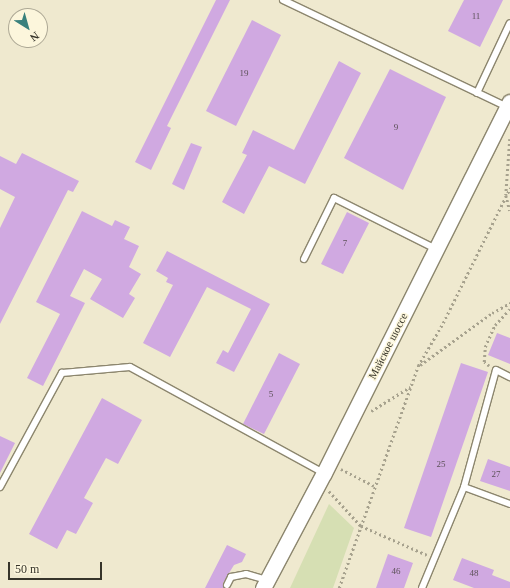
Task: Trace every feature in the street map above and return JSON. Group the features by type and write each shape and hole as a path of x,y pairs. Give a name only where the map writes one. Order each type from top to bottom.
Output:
{"street":[{"name":"Майское шоссе","path":"265,584 330,470 436,249 508,105"}],"lane":[{"path":"283,0 477,93 508,105"},
{"path":"477,93 510,23"},
{"path":"304,260 334,198 436,249"},
{"path":"0,487 62,373 130,367 330,470"},
{"path":"430,588 423,586 464,487 496,370 510,377"},
{"path":"464,487 510,504"},
{"path":"227,585 231,577 246,574 265,584"}],"path":[{"path":"510,140 506,195 510,211"},
{"path":"339,588 374,486 418,366 443,323 510,188"},
{"path":"418,366 492,313 510,303"},
{"path":"496,370 484,362 485,347 495,325 510,309"},
{"path":"364,416 410,387"},
{"path":"330,470 374,486"},
{"path":"327,489 361,526 435,558"}],"green space":[{"path":"329,504 354,528 333,588 290,588"}],"building":[{"path":"216,0 230,0 167,126 171,128 151,170 135,162"},
{"path":"464,0 503,0 480,47 448,31"},
{"path":"252,20 281,35 236,126 206,111"},
{"path":"339,61 361,73 305,184 269,166 244,214 222,202 247,155 242,153 253,130 294,150"},
{"path":"390,69 446,97 403,190 344,158"},
{"path":"191,143 202,147 184,190 172,184"},
{"path":"22,153 79,181 73,192 68,190 0,324 0,228 15,197 0,189 0,156 16,164"},
{"path":"82,211 112,226 115,220 130,227 124,239 139,246 129,267 141,274 129,294 135,298 123,318 90,299 102,279 84,269 70,296 85,303 43,386 27,378 60,314 36,302"},
{"path":"347,212 369,223 343,274 321,264"},
{"path":"167,251 270,304 234,372 216,363 223,350 228,353 251,309 207,287 170,357 143,343 173,285 166,282 168,278 156,271"},
{"path":"497,333 510,338 510,364 488,355"},
{"path":"279,353 300,364 264,434 243,424"},
{"path":"461,363 488,372 431,537 404,528"},
{"path":"102,398 142,420 118,464 106,458 84,498 93,503 76,534 67,530 57,549 29,534"},
{"path":"0,436 15,443 0,473"},
{"path":"488,459 510,467 510,491 480,481"},
{"path":"227,545 246,554 242,562 234,565 223,583 224,588 205,588"},
{"path":"388,554 413,563 404,588 376,588"},
{"path":"462,558 494,570 492,575 510,582 510,588 474,588 453,580"}]}
